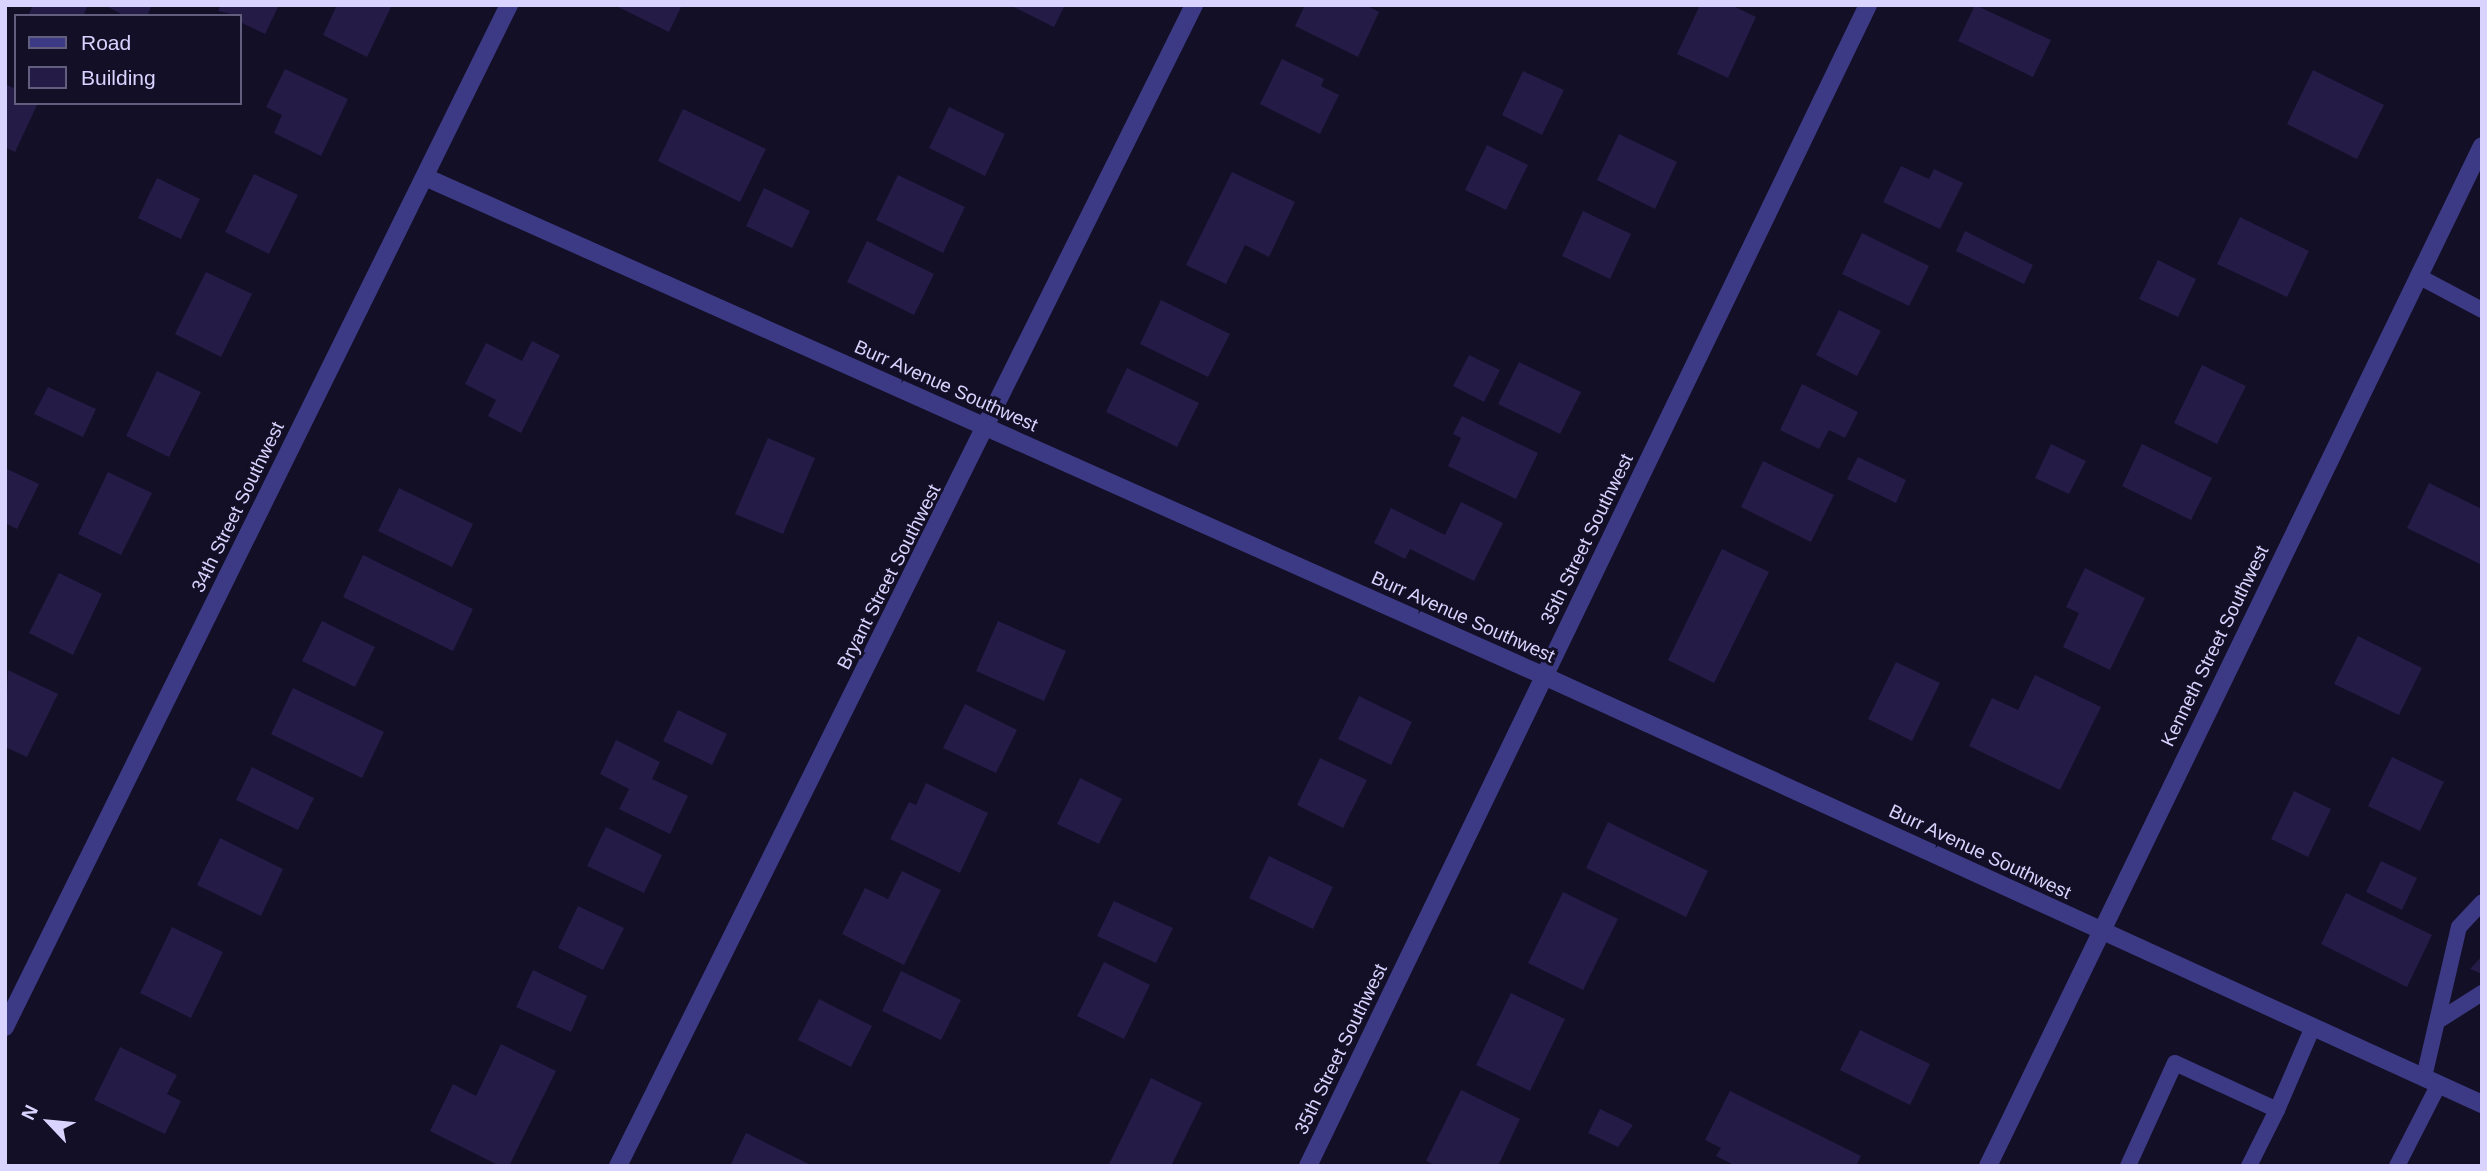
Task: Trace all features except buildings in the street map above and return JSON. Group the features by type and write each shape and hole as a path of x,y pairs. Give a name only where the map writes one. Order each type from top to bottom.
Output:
{"street":[{"name":"34th Street Southwest","path":"5,1027 509,5"},
{"name":"Bryant Street Southwest","path":"618,1166 987,428 1194,5"},
{"name":"35th Street Southwest","path":"1308,1166 1868,5"},
{"name":"Kenneth Street Southwest","path":"1988,1166 2482,146"},
{"name":"Burr Avenue Southwest","path":"425,177 1544,676 2482,1104"}],"lane":[{"path":"2418,276 2482,310"},
{"path":"2397,1166 2432,1081 2459,927 2482,902"},
{"path":"2441,1019 2482,993"},
{"path":"2249,1166 2313,1027"},
{"path":"2127,1166 2175,1063 2277,1110"}]}
